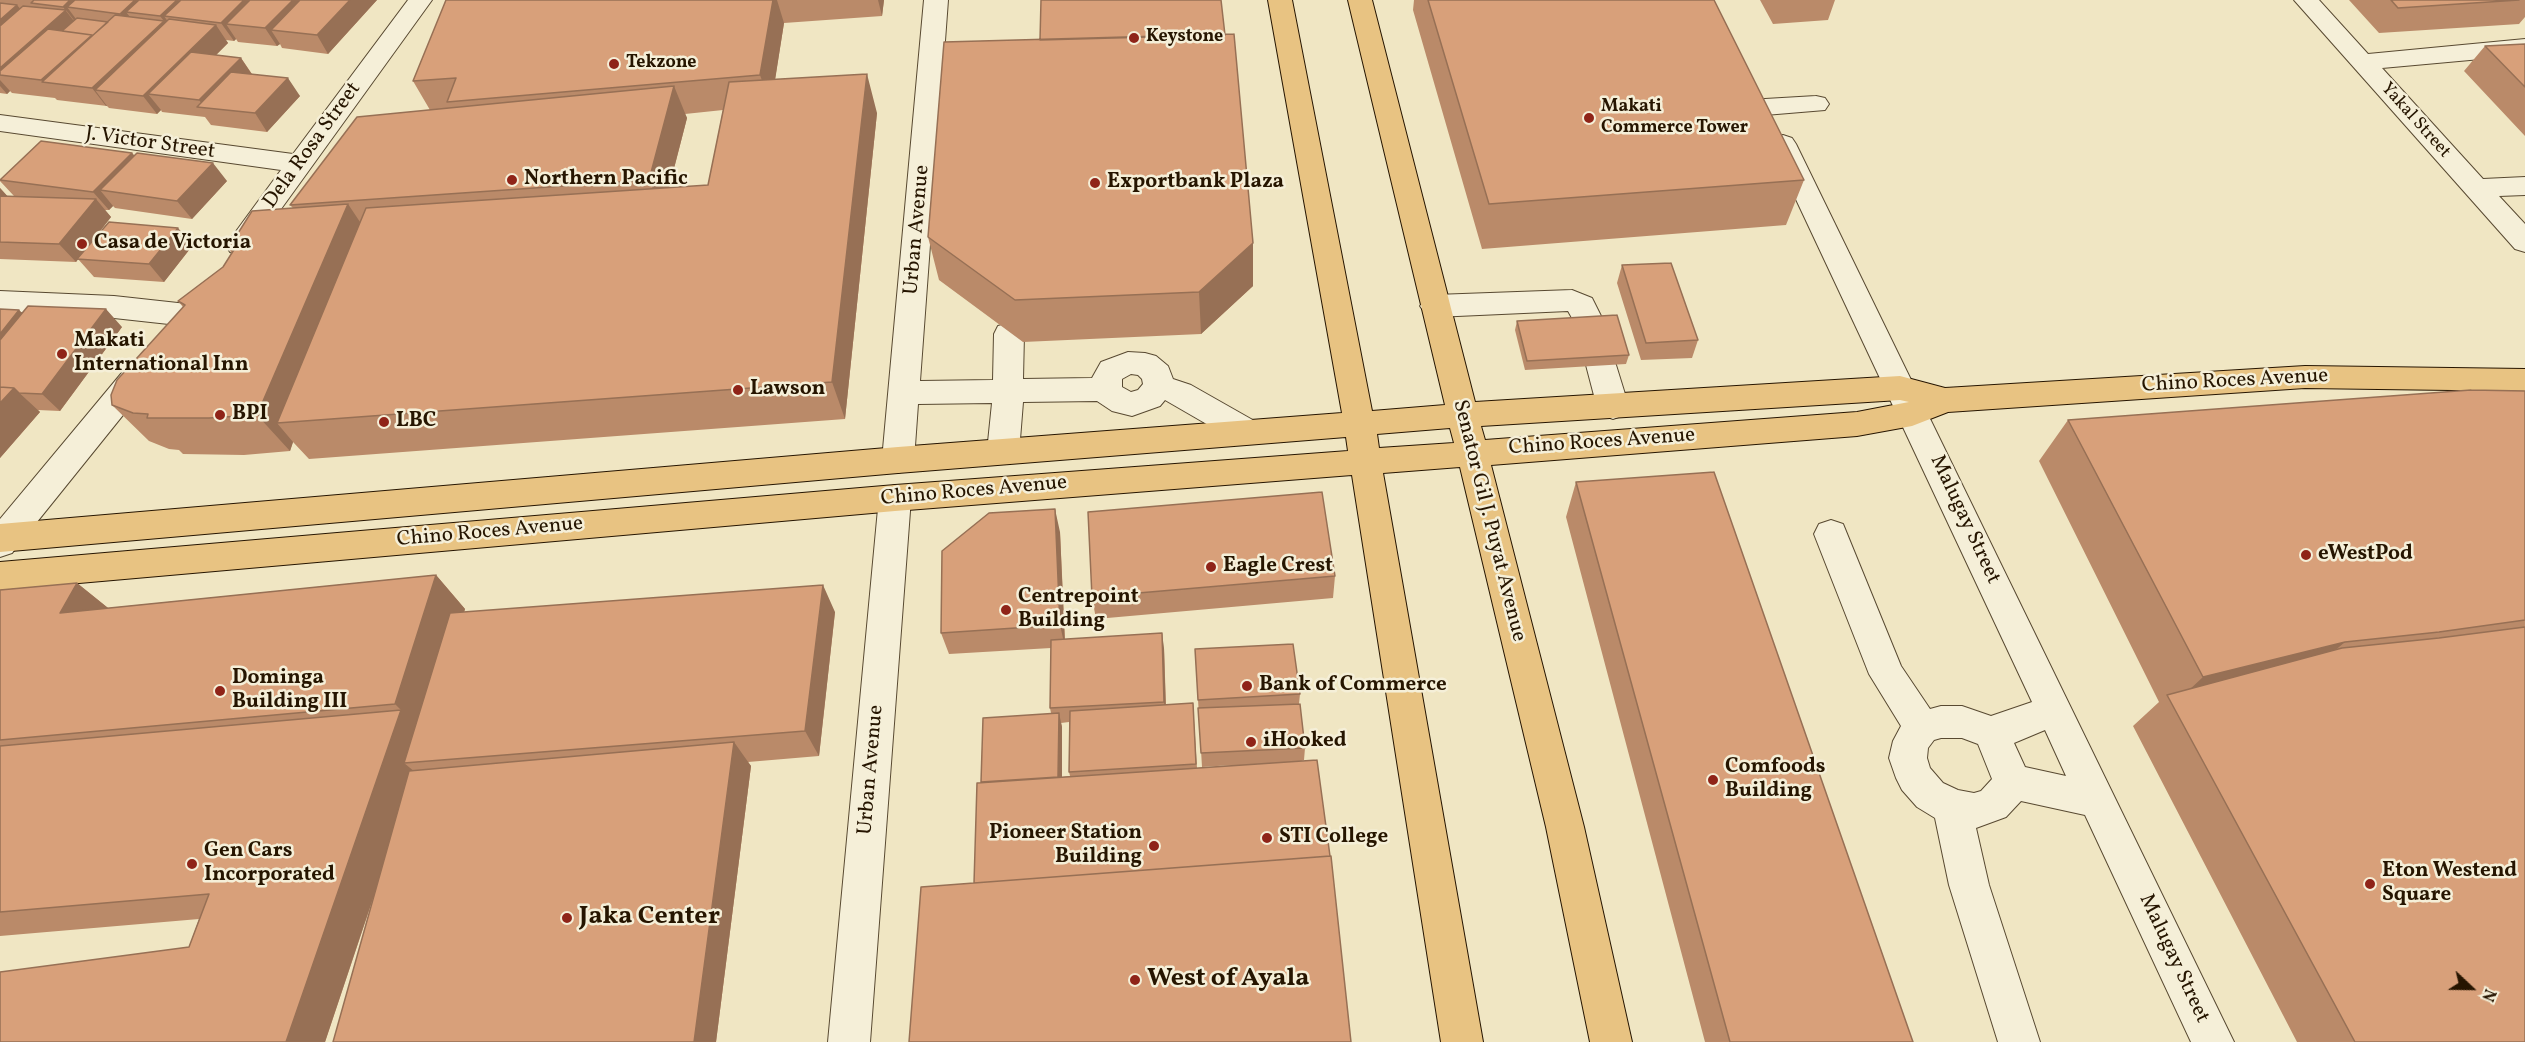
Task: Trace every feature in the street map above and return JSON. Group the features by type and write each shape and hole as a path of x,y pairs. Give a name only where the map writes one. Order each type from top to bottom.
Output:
{"main road":[{"path":"1280,0 1359,423 1462,1042"},
{"name":"Senator Gil J. Puyat Avenue","path":"1360,0 1564,827 1611,1042"},
{"name":"Chino Roces Avenue","path":"1,540 898,460 1461,415 1613,407 1945,400 2305,377 2525,380"},
{"name":"Chino Roces Avenue","path":"0,576 895,498 1857,424 1906,401"}],"street":[{"name":"Dela Rosa Street","path":"222,268 301,165 420,0"},
{"name":"Urban Avenue","path":"898,460 936,0"},
{"name":"Yakal Street","path":"2306,0 2525,242"},
{"path":"2361,62 2525,47"},
{"name":"Malugay Street","path":"1816,104 1760,97 2099,801 2212,1042"},
{"name":"J. Victor Street","path":"0,123 301,165"},
{"path":"2475,188 2525,186"},
{"path":"1435,306 1572,300 1582,306 1591,326"},
{"path":"0,302 114,307 194,305 1,540"},
{"path":"1003,452 1008,392 1009,334"},
{"path":"904,393 1106,389 1107,376 1112,370 1128,363 1145,364 1158,374 1159,387 1180,393 1247,432"},
{"path":"1601,365 1613,407"},
{"name":"Urban Avenue","path":"849,1042 895,498"},
{"path":"1831,534 1887,674 1922,728"},
{"path":"2013,783 1993,805 1974,810 1952,807 1930,795 1915,778 1908,758 1911,741 1922,728 1941,722 1962,722 1991,732 2010,728 2054,710"},
{"path":"1991,732 2013,783"},
{"path":"2013,783 2032,785 2099,801"},
{"path":"1952,807 1969,885 2019,1042"}],"building":[{"path":"34,0 70,0 63,7 31,3"},
{"path":"75,0 135,0 120,14 67,7"},
{"path":"139,0 177,0 160,16 126,12"},
{"path":"181,0 244,0 221,23 164,16"},
{"path":"250,0 293,0 265,28 226,24"},
{"path":"300,0 350,0 317,35 271,30"},
{"name":"Tekzone","path":"446,0 773,0 760,75 447,102 456,78 413,81"},
{"path":"1041,0 1221,0 1225,35 1040,40"},
{"name":"Makati Commerce Tower","path":"1428,0 1714,0 1804,180 1489,204"},
{"path":"2391,0 2519,0 2398,8"},
{"path":"0,3 17,5 0,20"},
{"path":"23,6 66,10 0,68 0,26"},
{"path":"115,15 164,21 92,88 42,82"},
{"path":"77,18 108,22 92,36 62,31"},
{"path":"169,19 216,25 143,96 95,90"},
{"path":"48,29 92,35 41,80 0,75 0,71"},
{"name":"Exportbank Plaza","path":"1234,34 1253,243 1199,292 1015,300 928,237 944,42"},
{"path":"2525,44 2525,87 2485,46"},
{"path":"191,52 241,58 199,100 148,94"},
{"path":"231,72 288,78 255,113 197,107"},
{"path":"867,74 832,382 277,423 366,208 708,185 729,82"},
{"path":"674,86 649,180 290,205 357,117"},
{"path":"41,141 132,153 93,192 0,180"},
{"path":"137,153 213,163 177,201 100,190"},
{"path":"0,196 96,199 59,244 0,242"},
{"path":"348,204 257,415 147,418 148,414 133,413 112,405 111,395 117,380 185,305 178,301 223,267 235,248 228,249 252,211"},
{"path":"109,222 178,228 149,264 77,259"},
{"path":"1671,263 1698,340 1646,343 1622,265"},
{"path":"28,306 106,309 42,394 19,393 14,388 0,387 0,340"},
{"path":"0,309 19,310 0,334"},
{"path":"1617,315 1629,355 1527,361 1517,321"},
{"path":"0,387 14,388 0,403"},
{"name":"eWestPod","path":"2471,390 2525,391 2525,620 2345,642 2203,677 2068,420"},
{"name":"Comfoods Building","path":"1714,472 1913,1042 1730,1042 1576,482"},
{"name":"Eagle Crest","path":"1322,492 1335,576 1092,597 1088,512"},
{"name":"Centrepoint Building","path":"1055,509 1060,625 941,633 942,551 989,513"},
{"name":"Dominga Building III","path":"436,575 395,704 0,740 0,590 77,583 60,613"},
{"path":"823,585 805,731 404,763 450,613"},
{"name":"Eton Westend Square","path":"2525,627 2525,1042 2355,1042 2167,695 2342,648"},
{"path":"1162,633 1164,702 1050,708 1051,640"},
{"name":"Bank of Commerce","path":"1293,644 1300,694 1198,700 1195,649"},
{"path":"1193,703 1196,764 1069,772 1070,711"},
{"name":"iHooked","path":"1300,704 1305,748 1201,753 1198,708"},
{"name":"Gen Cars Incorporated","path":"401,710 286,1042 0,1042 0,972 189,947 209,894 0,912 0,746"},
{"path":"1059,713 1058,777 981,782 983,718"},
{"name":"Jaka Center","path":"734,742 694,1042 333,1042 409,771"},
{"name":"Pioneer Station Building","path":"1317,760 1330,856 974,883 977,783"},
{"name":"West of Ayala","path":"1331,856 1351,1042 909,1042 921,887"}],"place":[{"name":"Keystone","path":"1134,38"},
{"name":"Tekzone","path":"614,64"},
{"name":"Makati Commerce Tower","path":"1589,118"},
{"name":"Northern Pacific","path":"512,180"},
{"name":"Exportbank Plaza","path":"1095,183"},
{"name":"Casa de Victoria","path":"82,244"},
{"name":"Makati International Inn","path":"62,354"},
{"name":"Lawson","path":"738,390"},
{"name":"BPI","path":"220,415"},
{"name":"LBC","path":"384,422"},
{"name":"eWestPod","path":"2306,555"},
{"name":"Eagle Crest","path":"1211,567"},
{"name":"Centrepoint Building","path":"1006,610"},
{"name":"Bank of Commerce","path":"1247,686"},
{"name":"Dominga Building III","path":"220,691"},
{"name":"iHooked","path":"1251,742"},
{"name":"Comfoods Building","path":"1713,780"},
{"name":"STI College","path":"1267,838"},
{"name":"Pioneer Station Building","path":"1154,846"},
{"name":"Gen Cars Incorporated","path":"192,864"},
{"name":"Eton Westend Square","path":"2370,884"},
{"name":"Jaka Center","path":"567,918"},
{"name":"West of Ayala","path":"1135,980"}]}
